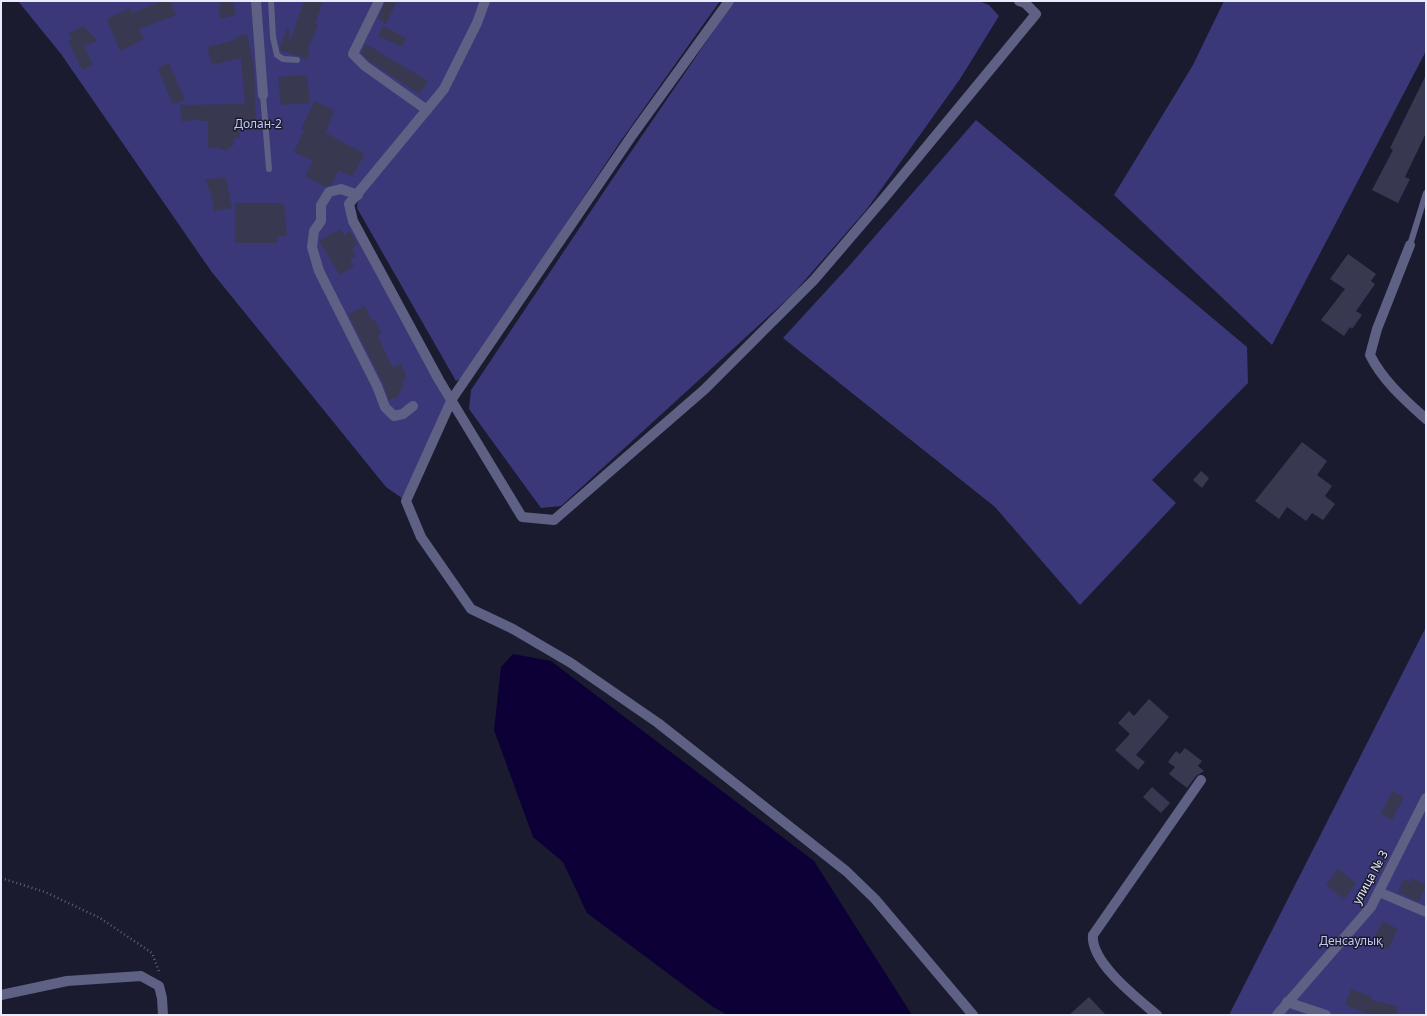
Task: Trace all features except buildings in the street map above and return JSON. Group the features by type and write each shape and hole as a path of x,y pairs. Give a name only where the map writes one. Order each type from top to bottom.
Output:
{"street":[{"path":"256,1 263,95"},
{"path":"379,1 353,54 366,66 427,110"},
{"path":"485,1 477,22 444,89 358,195 349,204 353,221 452,400 522,517 554,520 705,389 814,280 885,197 1036,14 1025,3 1019,1"},
{"path":"729,1 633,134 452,400 406,501 420,537 471,610 514,629 571,663 658,723 846,871 876,900 973,1015"},
{"path":"358,195 341,189 329,192 321,204 321,221 314,231 312,246 319,271 377,386 384,407 394,416 403,414 413,406"},
{"path":"1410,245 1377,329 1370,356 1377,371 1426,419"},
{"path":"1157,1015 1124,986 1103,964 1092,943 1093,935 1201,780"},
{"name":"улица № 3","path":"1277,1015 1371,907 1380,892 1426,798"},
{"path":"1380,892 1426,912"},
{"path":"1,995 67,981 142,976 159,986 162,998 162,1015"},
{"path":"1287,1002 1326,1015"}],"lane":[{"path":"271,1 273,37 278,55 283,59 297,60"},
{"path":"263,95 269,169"},
{"path":"1410,245 1426,193"}],"path":[{"path":"1,878 45,892 100,918 152,953 160,973 159,986"}],"green space":[{"name":"Долан-2","path":"18,1 485,1 444,89 349,204 452,399 406,501 386,487 211,271 61,54"},
{"path":"490,1 720,1 620,142 464,377 456,381 357,208 358,198 446,89"},
{"path":"734,1 979,1 989,5 999,16 960,79 867,209 793,294 561,506 541,508 469,409 471,390"},
{"path":"1224,1 1426,1 1426,51 1272,345 1114,195 1193,65"},
{"path":"976,120 1247,347 1248,383 1152,480 1176,503 1080,605 995,507 783,338 850,265"},
{"name":"Денсаулық","path":"1426,627 1426,1015 1229,1015"}],"shaded area":[{"path":"513,654 551,661 814,861 912,1015 728,1015 713,1007 587,913 563,862 533,837 494,730 501,667"}]}
